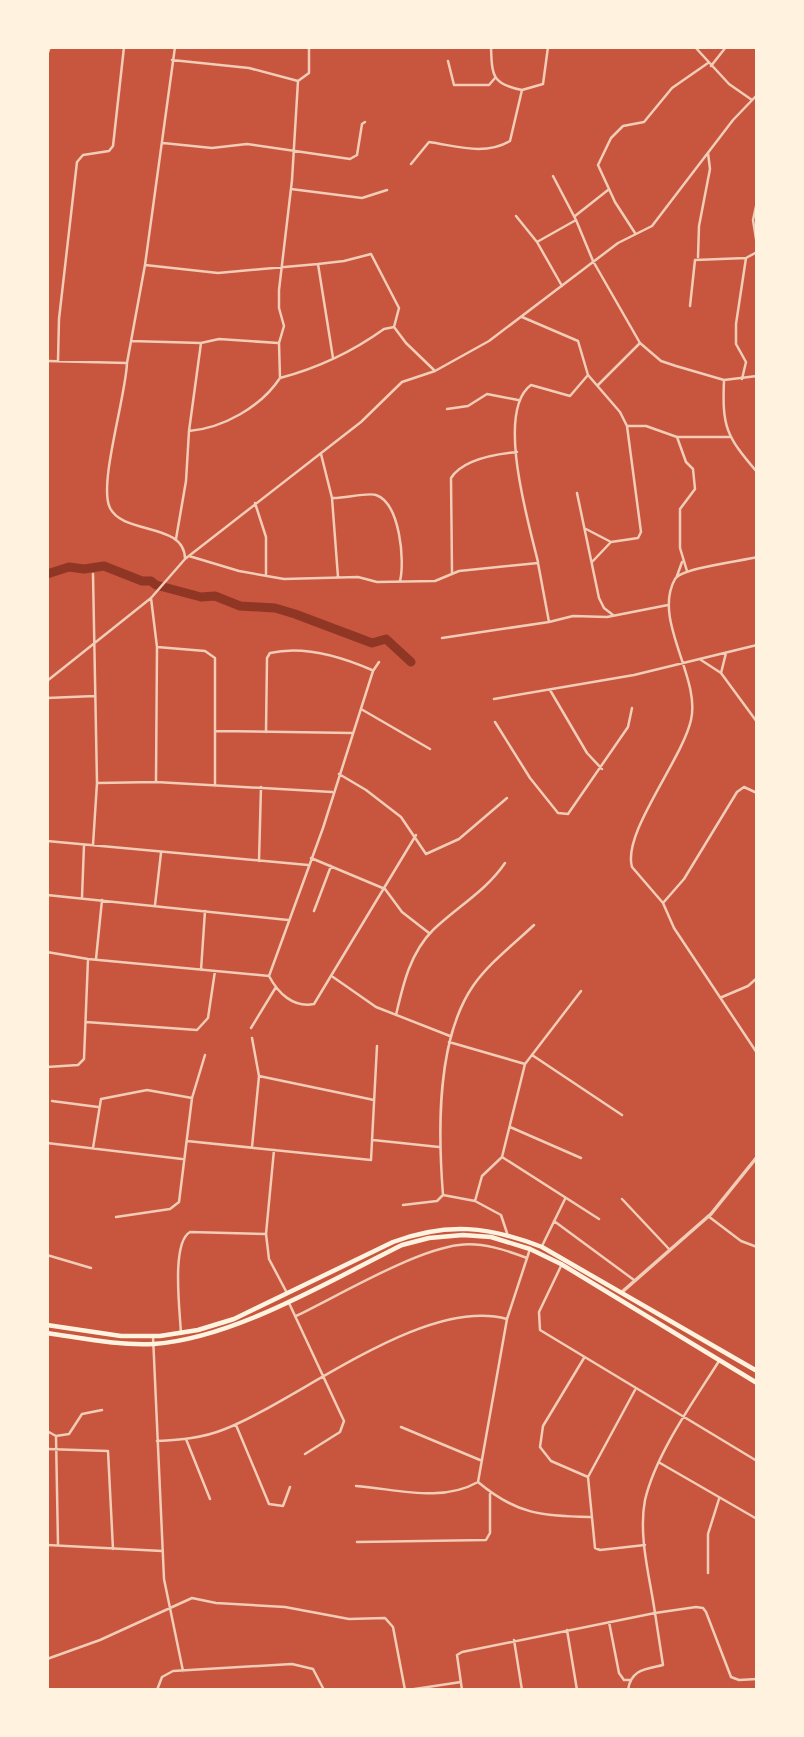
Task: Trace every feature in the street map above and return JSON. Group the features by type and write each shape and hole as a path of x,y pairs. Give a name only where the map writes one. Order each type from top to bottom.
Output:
{"highway":[{"path":"47,1325 114,1335 181,1334 234,1319 416,1234 463,1228 507,1233 542,1247 757,1371"},
{"path":"47,1333 153,1344 218,1332 402,1245 429,1238 472,1235 505,1240 561,1264 757,1383"}],"street":[{"path":"47,55 50,47"},
{"path":"58,361 59,319 77,162 83,155 109,151 113,146 124,47"},
{"path":"175,47 145,265 127,363 124,400 107,477 107,500 111,511 122,518 176,539 185,552 186,559"},
{"path":"280,378 279,343 284,326 279,308 298,81 309,73 309,47"},
{"path":"491,47 495,78 500,84"},
{"path":"448,61 454,85 500,84 522,90 543,84 548,47"},
{"path":"695,47 729,84 752,100"},
{"path":"635,233 608,190 598,167 611,138 626,124 644,122 672,88 709,64 726,47"},
{"path":"172,60 249,68 298,81"},
{"path":"489,85 495,78"},
{"path":"411,164 429,142 457,149 478,149 493,148 510,141 522,90"},
{"path":"47,95 47,109"},
{"path":"47,681 151,598 186,559 384,402 397,385 435,371 489,341 593,261 635,233 652,226 757,95"},
{"path":"163,142 212,148 247,144 355,158 362,124 365,122"},
{"path":"690,306 694,265 698,259 699,226 710,169 708,153"},
{"path":"553,176 593,261 640,343 661,361 724,380 757,376"},
{"path":"290,189 362,198 387,190"},
{"path":"537,242 575,219 608,190"},
{"path":"757,202 753,220 757,245"},
{"path":"516,216 537,242 562,286"},
{"path":"698,259 746,258 757,252"},
{"path":"145,265 218,273 344,261 371,254 399,308 394,327"},
{"path":"742,379 746,362 736,344 736,324 746,258"},
{"path":"318,264 333,358"},
{"path":"522,317 578,341 588,375 620,412 627,426 641,532 638,538 611,542 585,529"},
{"path":"189,431 205,429 238,415 258,402 280,378 326,364 333,358 361,346 384,329 394,327"},
{"path":"394,327 406,343 435,371"},
{"path":"131,341 201,343 219,340 279,343"},
{"path":"176,539 185,494 189,431 201,343"},
{"path":"598,385 640,343"},
{"path":"47,360 127,363"},
{"path":"549,622 520,484 513,427 518,400 531,385 570,396 588,375"},
{"path":"724,380 722,417 731,437 757,472"},
{"path":"447,409 468,406 486,394 518,400"},
{"path":"627,426 646,426 677,437 731,437"},
{"path":"677,437 685,462 693,469 695,489 680,509 682,562 668,605 692,699 687,735 630,848 632,867 663,903 674,928 757,1053"},
{"path":"452,573 452,478 455,471 479,460 517,452"},
{"path":"321,454 332,499 338,577"},
{"path":"577,493 601,604 613,615"},
{"path":"332,499 351,499 370,494 383,499 390,511 404,553 400,581"},
{"path":"255,503 266,537 267,576"},
{"path":"592,562 611,542"},
{"path":"190,556 267,576 314,580 338,577 435,581 452,573 538,563"},
{"path":"677,576 687,571 757,557"},
{"path":"682,562 687,571"},
{"path":"93,574 97,783 93,845"},
{"path":"151,598 157,648 156,782"},
{"path":"442,638 573,616 613,615 668,605"},
{"path":"494,699 682,664 757,645"},
{"path":"157,648 205,651 215,658 215,786"},
{"path":"266,732 267,658 270,653 297,649 351,661 373,671"},
{"path":"721,673 726,653"},
{"path":"701,660 721,673 757,722"},
{"path":"269,976 373,671 380,662"},
{"path":"550,690 587,753 602,769"},
{"path":"47,698 95,696"},
{"path":"495,722 530,778 558,813 568,814 602,769 628,727 632,708"},
{"path":"361,709 430,749"},
{"path":"214,731 352,733"},
{"path":"339,774 366,790 401,817 416,835 423,852 432,853 459,839 507,798"},
{"path":"97,783 156,782 332,792"},
{"path":"259,861 261,787"},
{"path":"663,903 684,879 737,792 744,787 757,793"},
{"path":"269,976 286,998 311,1005 333,977 416,835"},
{"path":"47,841 309,865"},
{"path":"82,898 84,845"},
{"path":"155,906 161,853"},
{"path":"311,858 386,889 402,912 430,934"},
{"path":"396,1015 408,970 430,934 492,882 505,863"},
{"path":"314,911 331,866"},
{"path":"47,895 288,920"},
{"path":"96,960 102,900"},
{"path":"201,970 205,911"},
{"path":"403,1205 437,1201 443,1195 439,1147 450,1036 476,982 534,925"},
{"path":"47,952 96,960 269,976"},
{"path":"47,1067 81,1064 85,1059 88,959"},
{"path":"86,1022 197,1030 208,1018 215,971"},
{"path":"333,977 367,1001 450,1036"},
{"path":"722,997 748,986 757,978"},
{"path":"251,1028 276,987"},
{"path":"475,1201 482,1176 502,1157 526,1064 581,991"},
{"path":"252,1038 259,1076 252,1147"},
{"path":"449,1042 526,1064"},
{"path":"187,1141 369,1160 373,1140 377,1046"},
{"path":"116,1217 176,1206 180,1196 182,1159 192,1098 205,1055"},
{"path":"532,1055 622,1115"},
{"path":"259,1076 374,1100"},
{"path":"93,1148 101,1099 147,1090 192,1098"},
{"path":"52,1101 98,1107"},
{"path":"510,1127 580,1158"},
{"path":"373,1140 439,1147"},
{"path":"47,1143 182,1159"},
{"path":"274,1150 266,1234 269,1259 287,1293"},
{"path":"502,1157 599,1219"},
{"path":"622,1292 708,1216 757,1157"},
{"path":"443,1195 475,1201 501,1215 507,1233"},
{"path":"542,1247 565,1199"},
{"path":"622,1199 669,1250"},
{"path":"708,1216 741,1241 757,1247"},
{"path":"554,1221 634,1280"},
{"path":"181,1334 179,1253 184,1236 191,1232 266,1234"},
{"path":"296,1316 410,1261 449,1247 483,1245 527,1258"},
{"path":"478,1482 507,1319 530,1249"},
{"path":"47,1255 91,1268"},
{"path":"561,1264 539,1312 538,1326 584,1358 757,1461"},
{"path":"288,1301 343,1415 343,1429 305,1454"},
{"path":"157,1441 186,1439 236,1425 366,1353 461,1316 479,1314 507,1319"},
{"path":"153,1336 162,1551 168,1608 183,1671"},
{"path":"584,1358 543,1426 540,1447 551,1461 589,1477"},
{"path":"628,1690 629,1680 636,1672 663,1665 645,1545 645,1501 683,1418 719,1361"},
{"path":"636,1389 589,1477 591,1517 594,1546 597,1549 645,1545"},
{"path":"47,1431 56,1436 69,1434 85,1412 102,1410"},
{"path":"236,1425 269,1504 282,1506 290,1487"},
{"path":"401,1427 481,1460"},
{"path":"56,1436 58,1545"},
{"path":"186,1439 210,1499"},
{"path":"47,1449 108,1451 113,1549"},
{"path":"660,1464 757,1519"},
{"path":"356,1486 434,1495 466,1489 478,1482"},
{"path":"478,1482 491,1494 516,1509 547,1517 591,1517"},
{"path":"358,1542 486,1540 490,1533 491,1494"},
{"path":"708,1573 708,1534 719,1499"},
{"path":"47,1545 162,1551"},
{"path":"47,1659 100,1640 168,1608 197,1598 216,1603 285,1607 349,1619 385,1618 393,1628 406,1690 461,1682"},
{"path":"462,1690 457,1661 459,1654 514,1640 655,1613 703,1608 727,1673 739,1680 757,1679"},
{"path":"609,1622 619,1673 624,1680 629,1680"},
{"path":"567,1630 577,1690"},
{"path":"514,1640 522,1690"},
{"path":"157,1690 166,1673 292,1664 313,1669 324,1690"}],"waterway":[{"path":"47,574 69,567 84,569 104,566 142,581 151,581 156,585 201,597 215,596 240,606 275,608 372,643 386,639 411,662"}]}
